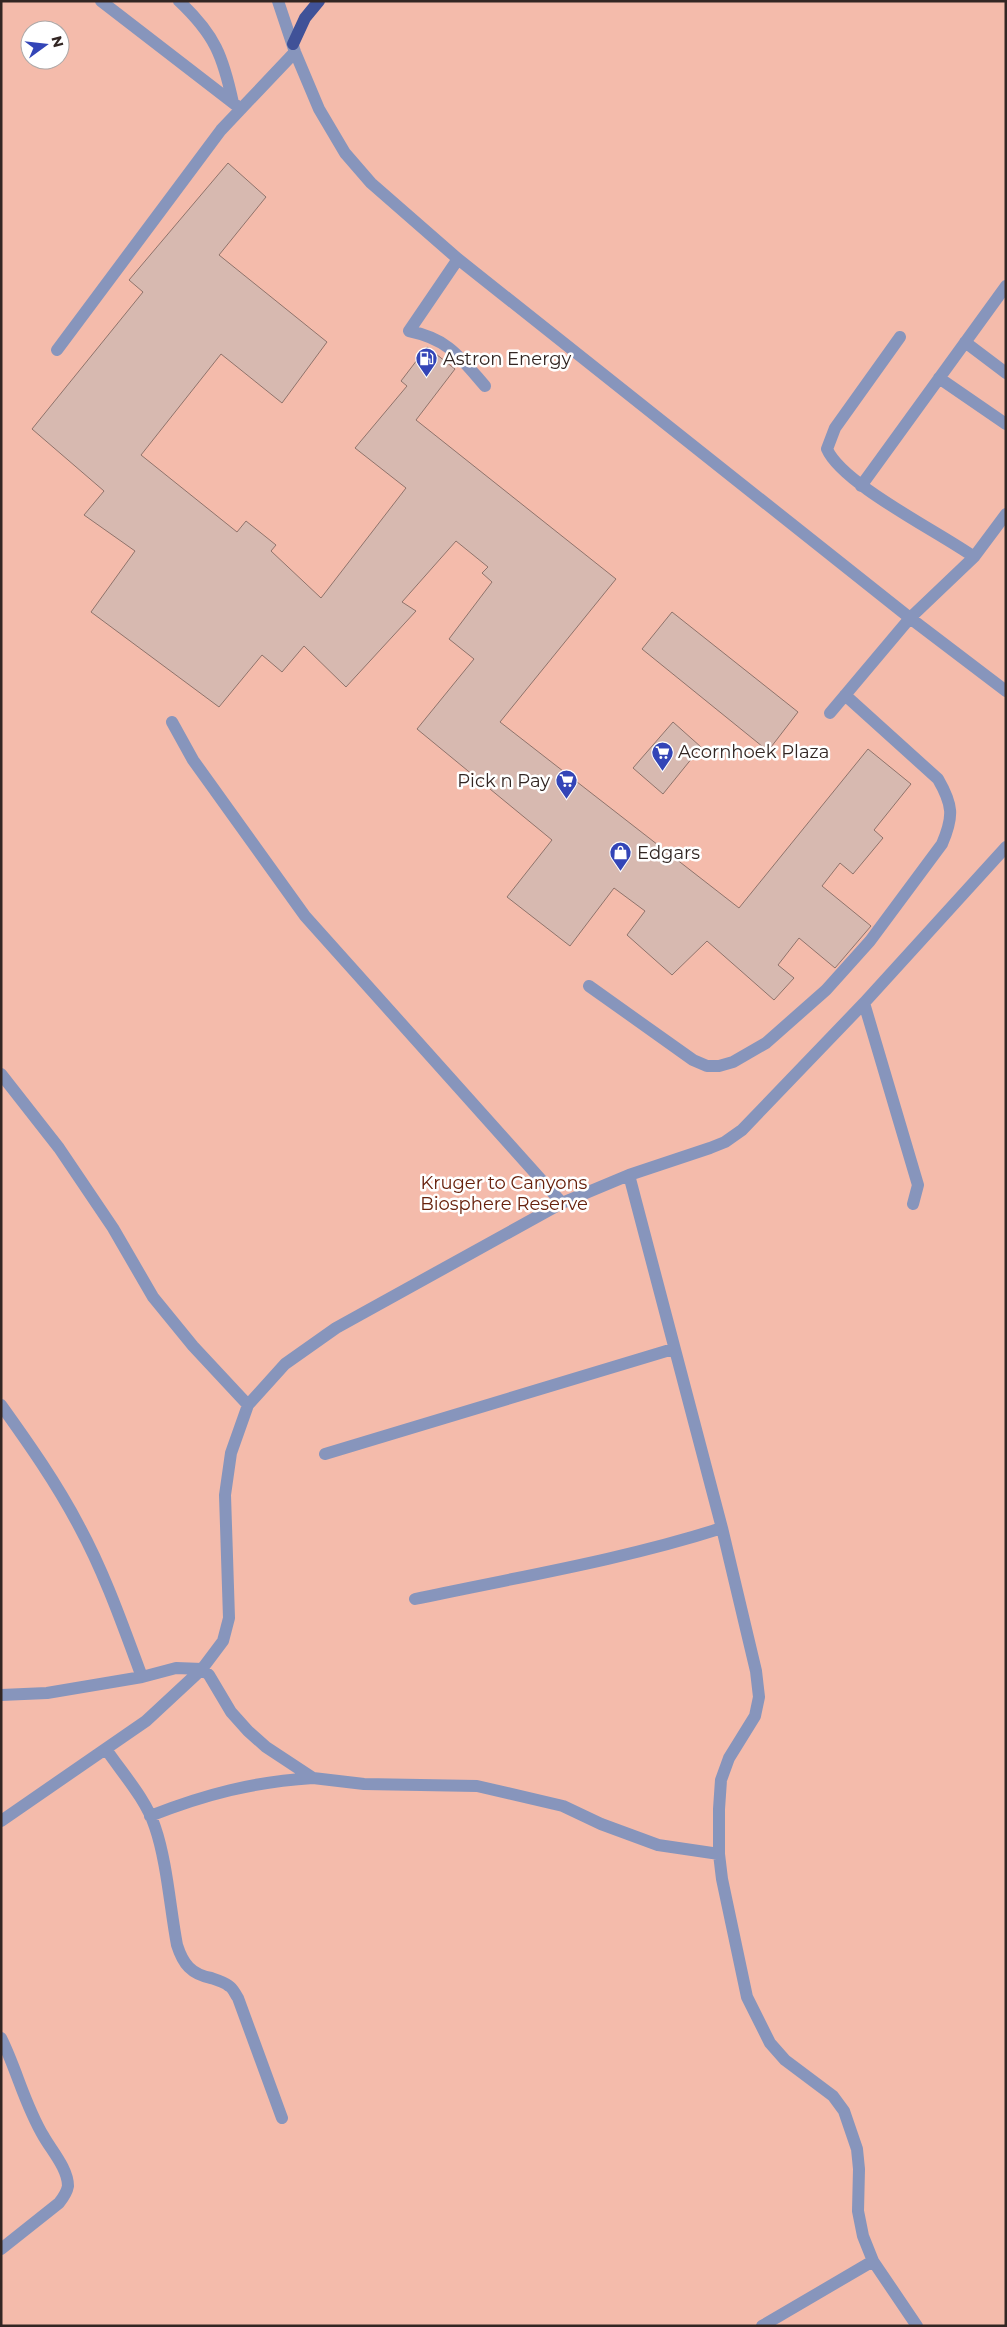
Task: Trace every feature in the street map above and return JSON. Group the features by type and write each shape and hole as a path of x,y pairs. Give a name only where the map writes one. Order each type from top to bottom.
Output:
{"main road":[{"path":"294,48 305,18 319,1"}],"street":[{"path":"100,1 237,106"},
{"path":"179,1 207,30 216,46 237,106"},
{"path":"278,1 294,48 319,109 345,153 371,183 458,259 910,618 1006,691"},
{"path":"58,350 237,106 294,48"},
{"path":"458,259 409,330 429,335 445,344 485,386"},
{"path":"861,486 1006,286"},
{"path":"900,337 835,428 827,449 831,459 861,486 974,557"},
{"path":"965,342 1006,374"},
{"path":"939,378 1006,424"},
{"path":"830,713 910,618 974,557 1006,514"},
{"path":"589,986 693,1060 707,1066 719,1066 733,1062 766,1043 826,990 870,941 942,844 949,828 952,813 948,796 938,779 845,694"},
{"path":"172,722 203,775 304,916 562,1203"},
{"path":"1,1821 146,1721 202,1669 223,1641 229,1618 225,1495 231,1453 248,1405 285,1364 336,1328 562,1203 629,1175 725,1142 742,1130 864,1003 1006,847"},
{"path":"864,1003 918,1185 913,1204"},
{"path":"1,1074 59,1148 97,1204 154,1297 193,1346 248,1405"},
{"path":"629,1175 673,1349 722,1528 756,1671 759,1697 756,1716 729,1758 721,1780 720,1854 747,1997 770,2043 780,2055 833,2096 848,2121 857,2149 860,2169 858,2211 863,2236 873,2260 917,2326"},
{"path":"325,1454 673,1349"},
{"path":"1,1405 38,1458 79,1526 106,1584 142,1677"},
{"path":"415,1599 586,1563 681,1541 722,1528"},
{"path":"1,1694 47,1693 142,1677 176,1668 202,1669 209,1675 231,1712 248,1731 266,1747 313,1778"},
{"path":"106,1748 150,1816 161,1849 170,1910 182,1960 188,1968 201,1976 230,1986 238,1998 282,2118"},
{"path":"150,1816 188,1801 248,1785 313,1778 364,1784 477,1786 563,1806 601,1824 658,1844 720,1854"},
{"path":"1,2038 34,2120 58,2160 68,2186 65,2195 59,2203 1,2249"},
{"path":"762,2326 873,2260"}],"green space":[{"name":"Kruger to Canyons Biosphere Reserve","path":"1,1 1006,1 1006,2326 1,2326"}],"building":[{"path":"228,163 266,197 219,255 327,342 282,403 221,354 141,455 237,532 246,521 276,545 271,551 321,598 406,488 355,448 407,386 401,381 427,347 455,369 416,420 616,579 500,722 739,908 868,749 911,784 874,830 883,838 853,874 840,863 822,886 871,926 835,968 799,938 778,965 794,978 774,1000 707,941 672,975 627,935 645,911 614,888 570,946 507,897 552,840 417,729 474,659 449,639 492,582 482,573 488,567 456,541 402,602 416,611 346,687 304,646 282,672 262,655 219,707 91,612 135,551 84,515 104,491 32,429 143,292 129,280"},
{"path":"672,612 798,712 768,751 642,649"},
{"path":"673,722 701,747 663,794 633,768"}],"place":[{"name":"Astron Energy","path":"427,378"},
{"name":"Acornhoek Plaza","path":"662,771"},
{"name":"Pick n Pay","path":"566,800"},
{"name":"Edgars","path":"621,872"}]}
